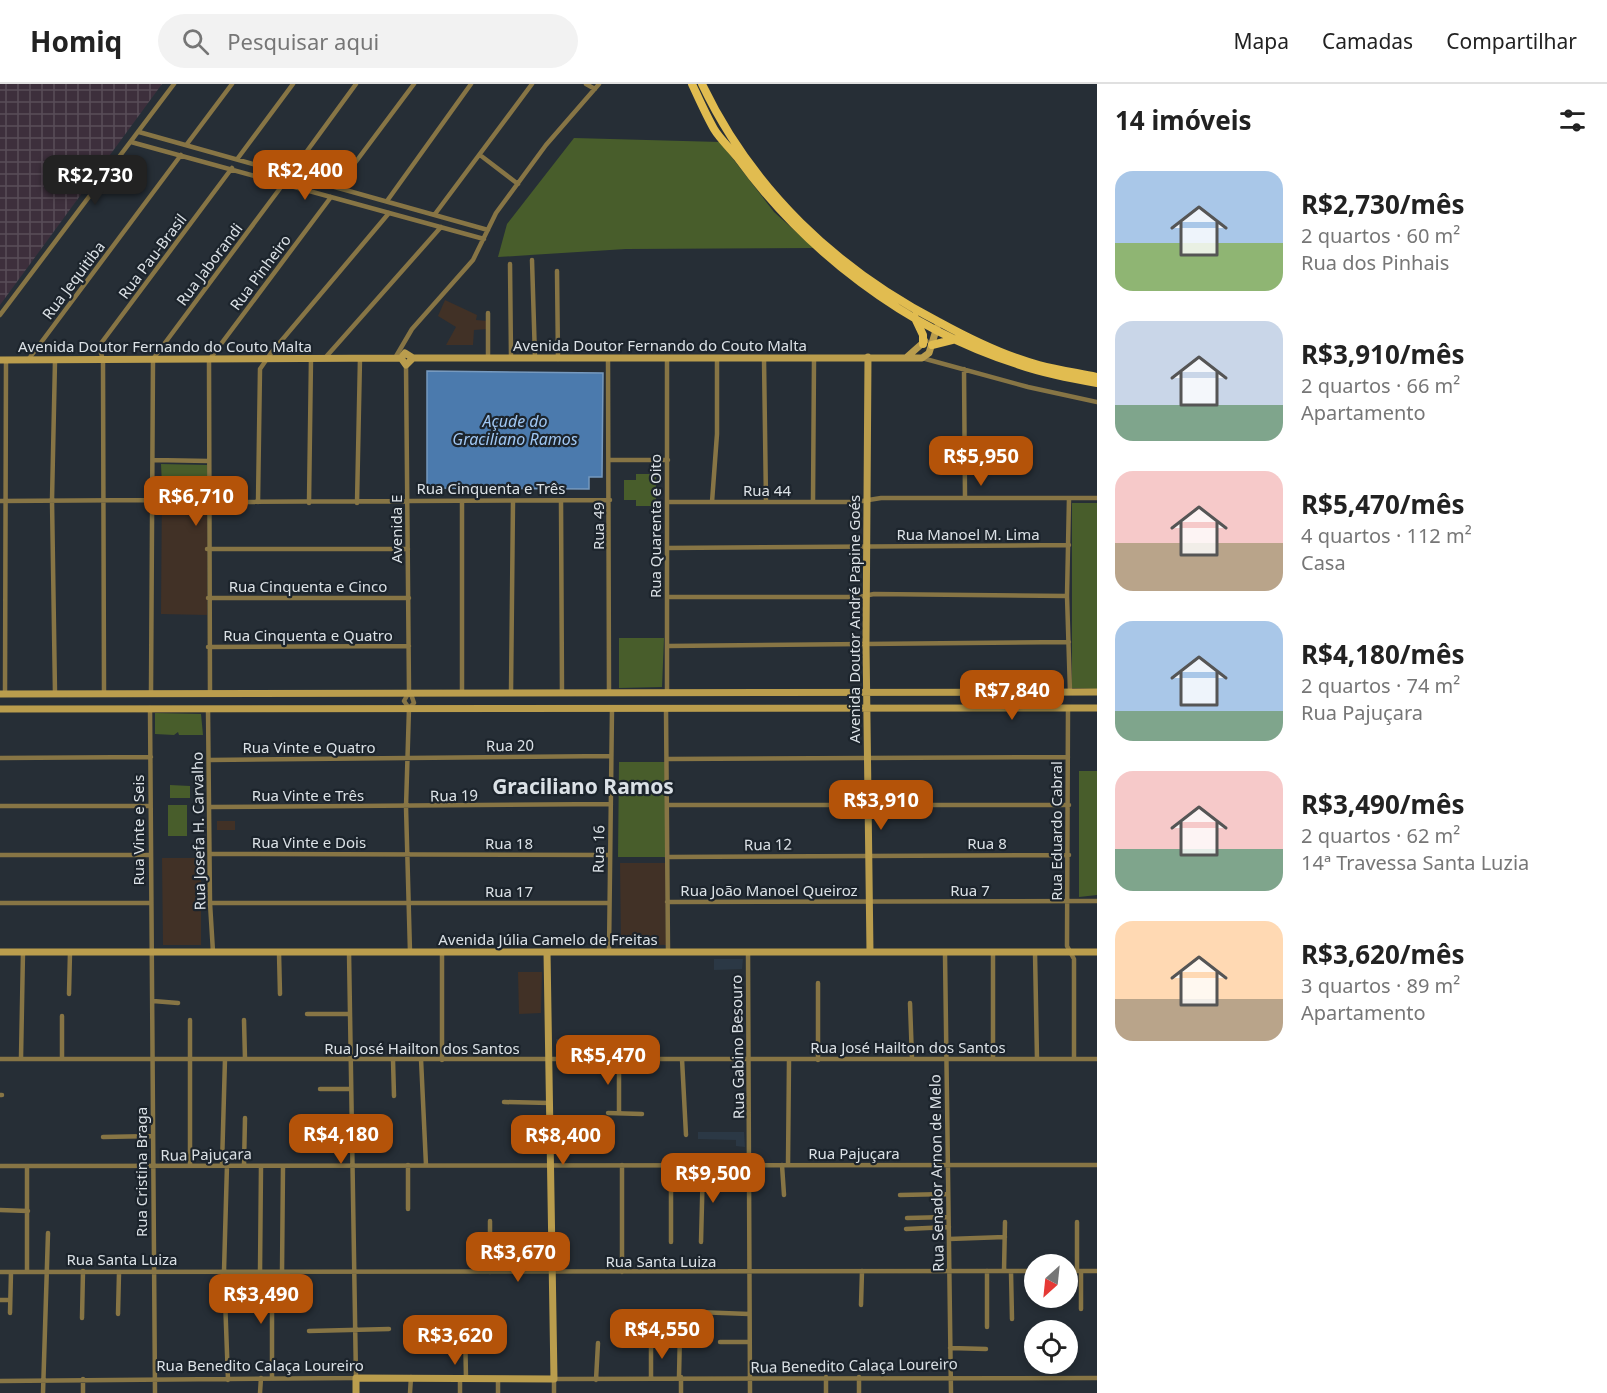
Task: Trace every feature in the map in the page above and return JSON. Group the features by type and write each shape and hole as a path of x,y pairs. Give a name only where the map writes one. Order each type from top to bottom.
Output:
{"main road":[{"path":"692,84 715,130 754,181 791,222 851,275 913,315 981,344 1038,365 1097,377"},
{"path":"702,84 722,125 752,168 796,219 839,258 956,339 1016,364 1097,383"},
{"path":"913,315 923,335 923,344"},
{"path":"932,345 956,339"}],"street":[{"path":"0,315 174,84"},
{"path":"187,144 231,84"},
{"path":"238,158 293,84"},
{"path":"291,173 356,84"},
{"path":"337,187 414,84"},
{"path":"387,201 471,84"},
{"path":"435,214 532,84"},
{"path":"586,84 595,89"},
{"path":"413,358 406,365 398,358 412,329 473,260 496,213 546,145 599,84"},
{"path":"139,132 488,230"},
{"path":"131,142 484,239"},
{"name":"Rua Jequitiba","path":"28,360 181,155"},
{"path":"480,155 518,184"},
{"path":"269,167 269,179"},
{"name":"Rua Pau-Brasil","path":"103,360 99,346 232,168"},
{"name":"Rua Jaborandi","path":"153,359 284,183"},
{"name":"Rua Pinheiro","path":"209,360 331,198"},
{"path":"258,502 260,369 388,213"},
{"path":"325,358 441,227"},
{"path":"532,261 535,358"},
{"path":"510,264 511,357"},
{"path":"558,271 558,359"},
{"path":"488,314 488,357"},
{"path":"907,357 923,344 936,325"},
{"path":"922,358 929,353 936,325"},
{"name":"Avenida Doutor Fernando do Couto Malta","path":"3,360 398,358 409,353 413,358 511,357 608,360 907,357 922,358 1028,387 1097,402"},
{"name":"Avenida Doutor André Papine Goés","path":"868,357 866,644 870,952"},
{"path":"309,503 311,358"},
{"path":"357,503 360,358"},
{"path":"152,692 153,359"},
{"name":"Rua Quarenta e Oito","path":"667,359 667,693"},
{"path":"764,359 766,502"},
{"path":"813,501 814,359"},
{"path":"0,709 1097,708 1097,692 104,692 2,694 3,360"},
{"path":"103,360 101,502 104,692"},
{"path":"209,360 207,549 210,693"},
{"name":"Rua 49","path":"608,360 609,692"},
{"path":"712,502 717,434 717,360"},
{"path":"55,361 52,500 55,693"},
{"name":"Avenida E","path":"406,365 409,692 414,703 409,708"},
{"path":"964,369 965,498"},
{"path":"153,460 209,461"},
{"path":"610,460 668,460"},
{"name":"Rua 44","path":"668,502 766,502 881,498 1097,498"},
{"path":"1069,498 1067,596 1070,692"},
{"path":"2,501 152,500"},
{"name":"Rua Cinquenta e Três","path":"208,502 610,500"},
{"path":"462,501 462,693"},
{"path":"511,692 513,501"},
{"path":"561,501 562,693"},
{"name":"Rua Manoel M. Lima","path":"667,548 1069,545"},
{"path":"207,549 408,549"},
{"path":"667,597 1067,596"},
{"name":"Rua Cinquenta e Cinco","path":"208,598 409,598"},
{"path":"668,646 1069,642"},
{"name":"Rua Cinquenta e Quatro","path":"208,647 409,646"},
{"name":"Avenida E","path":"409,692 404,701 409,708 406,807 410,953"},
{"path":"180,693 180,708"},
{"path":"640,708 642,693"},
{"name":"Rua Vinte e Seis","path":"150,708 152,952"},
{"path":"666,708 669,805 668,951"},
{"name":"Rua Eduardo Cabral","path":"1068,708 1069,902 1067,946 1074,959 1074,1059"},
{"name":"Rua Josefa H. Carvalho","path":"208,709 210,903 213,952"},
{"name":"Rua 16","path":"609,952 612,709"},
{"name":"Rua 20","path":"408,758 611,756"},
{"path":"0,758 151,757"},
{"path":"668,759 1068,757"},
{"name":"Rua Vinte e Quatro","path":"209,760 408,758"},
{"name":"Rua 19","path":"406,807 611,804"},
{"path":"669,805 868,807 1069,805"},
{"path":"0,806 150,806"},
{"name":"Rua Vinte e Três","path":"210,807 406,807"},
{"name":"Rua Vinte e Dois","path":"210,854 408,855"},
{"path":"0,855 150,855"},
{"name":"Rua 18","path":"408,855 610,855"},
{"name":"Rua 12","path":"667,857 869,855"},
{"name":"Rua 8","path":"869,855 1069,855"},
{"name":"Rua 7","path":"870,902 1097,901"},
{"name":"Rua João Manoel Queiroz","path":"667,902 870,902"},
{"path":"0,903 150,903"},
{"name":"Rua 17","path":"210,903 609,903"},
{"name":"Avenida Júlia Camelo de Freitas","path":"0,952 668,951 945,954 1097,952"},
{"path":"21,1058 23,952"},
{"path":"69,994 70,952"},
{"name":"Rua Cristina Braga","path":"152,952 154,1057 152,1271 155,1393"},
{"path":"349,952 356,1393"},
{"path":"547,952 554,1393"},
{"path":"1035,952 1037,1059"},
{"path":"279,953 280,994"},
{"path":"442,953 442,1060"},
{"name":"Rua Gabino Besouro","path":"748,953 750,1393"},
{"path":"993,953 993,1059"},
{"name":"Rua Senador Arnon de Melo","path":"945,954 951,1393"},
{"path":"818,982 818,1060"},
{"path":"153,1001 178,1002"},
{"path":"910,1003 912,1059"},
{"path":"307,1014 349,1014"},
{"path":"62,1016 62,1059"},
{"path":"190,1020 190,1166"},
{"path":"244,1020 245,1059"},
{"name":"Rua José Hailton dos Santos","path":"0,1059 154,1057 350,1061 421,1059 1097,1059"},
{"path":"225,1059 224,1271 228,1380"},
{"path":"421,1059 426,1165"},
{"path":"682,1059 686,1135"},
{"path":"393,1060 394,1096"},
{"path":"619,1060 619,1113"},
{"path":"784,1195 789,1060"},
{"path":"320,1089 350,1089"},
{"path":"504,1102 550,1103"},
{"path":"608,1113 642,1114"},
{"path":"244,1165 245,1119"},
{"path":"309,1127 351,1125"},
{"path":"103,1137 153,1136"},
{"path":"701,1242 703,1164"},
{"path":"408,1165 408,1209"},
{"path":"622,1165 622,1272"},
{"path":"670,1242 671,1165"},
{"name":"Rua Pajuçara","path":"0,1166 1097,1165"},
{"path":"260,1272 261,1166"},
{"path":"282,1272 283,1166"},
{"path":"27,1167 27,1271"},
{"path":"900,1196 948,1194"},
{"path":"0,1210 28,1211"},
{"path":"907,1218 948,1217"},
{"path":"490,1221 490,1272"},
{"path":"1004,1271 1005,1222"},
{"path":"1077,1222 1081,1309"},
{"path":"906,1229 949,1227"},
{"path":"43,1393 48,1233"},
{"path":"949,1239 1005,1238"},
{"path":"1079,1271 1097,1270"},
{"path":"82,1318 83,1271"},
{"name":"Rua Santa Luiza","path":"0,1272 224,1271 353,1274 1024,1271"},
{"path":"861,1305 862,1271"},
{"path":"987,1271 987,1327"},
{"path":"10,1313 11,1272"},
{"path":"118,1314 119,1272"},
{"path":"272,1272 272,1378"},
{"path":"1011,1272 1012,1319"},
{"path":"0,1300 10,1300"},
{"path":"696,1312 748,1314"},
{"path":"460,1393 463,1378 465,1328"},
{"path":"309,1331 389,1329"},
{"path":"680,1330 681,1393"},
{"path":"651,1342 651,1379"},
{"path":"720,1342 748,1342"},
{"path":"597,1380 598,1343"},
{"path":"950,1348 986,1349"},
{"name":"Rua Benedito Calaça Loureiro","path":"0,1380 228,1380 356,1377 597,1380 680,1377 750,1380 826,1377 1097,1378"},
{"path":"410,1393 411,1377"},
{"path":"826,1377 826,1393"},
{"path":"859,1377 859,1393"},
{"path":"260,1393 261,1378"},
{"path":"83,1379 83,1393"},
{"path":"498,1379 498,1393"}],"shaded area":[{"path":"0,84 162,84 0,305"},
{"path":"445,300 477,315 476,320 488,321 488,329 474,330 473,345 446,345 456,327 438,316"},
{"path":"162,485 207,485 207,615 161,614"},
{"path":"217,821 235,821 235,830 217,830"},
{"path":"162,858 201,858 201,945 163,945"},
{"path":"620,863 665,863 666,945 621,944"},
{"path":"714,959 743,959 742,969 714,970"},
{"path":"518,972 542,972 541,1013 519,1014"},
{"path":"556,1039 567,1039 567,1055 556,1055"},
{"path":"698,1132 744,1132 745,1147 736,1146 736,1140 698,1139"}],"green space":[{"path":"574,138 720,142 774,212 814,248 626,249 498,257 507,224"},
{"path":"161,464 207,465 207,485 202,485 201,511 165,510 165,485 162,485"},
{"path":"636,474 656,474 656,506 636,506 636,500 624,500 624,480 636,480"},
{"path":"1072,503 1097,503 1097,689 1072,688"},
{"path":"619,638 664,638 662,687 619,688"},
{"path":"155,713 201,714 203,735 179,735 178,732 174,735 155,734"},
{"path":"619,762 667,762 667,857 618,857"},
{"path":"1079,771 1097,771 1097,895 1079,897"},
{"path":"170,785 190,786 190,798 170,798"},
{"path":"168,805 187,805 187,836 168,836"}],"water":[{"name":"Açude do Graciliano Ramos","path":"427,371 603,373 602,477 589,477 589,489 427,488"}],"district":[{"name":"Graciliano Ramos","path":"583,786"}]}
